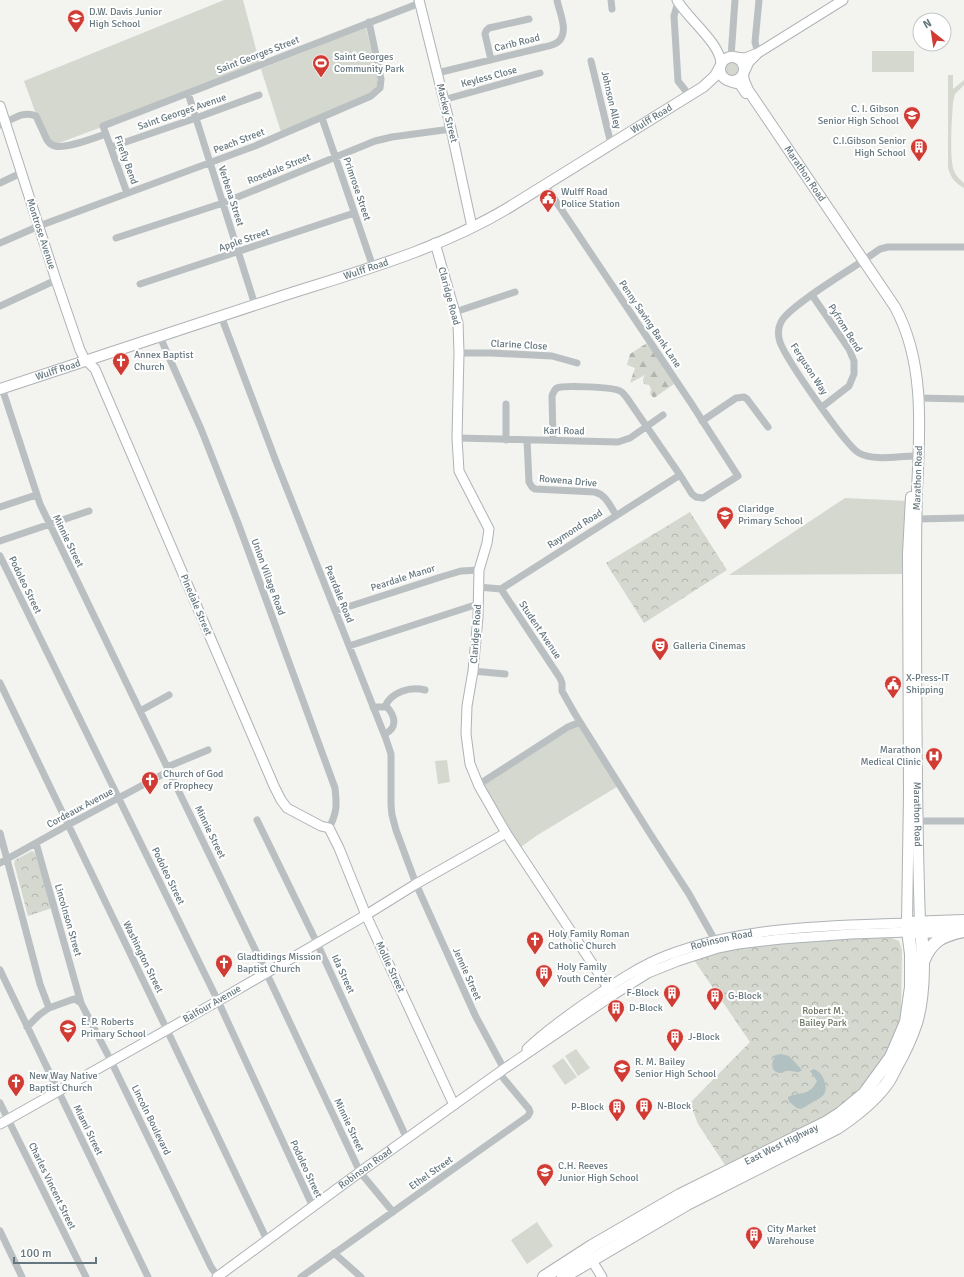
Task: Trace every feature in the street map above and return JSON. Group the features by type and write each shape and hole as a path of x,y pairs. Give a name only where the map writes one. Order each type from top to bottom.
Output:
{"highway":[{"name":"Robinson Road","path":"914,927 964,921"},
{"name":"Robinson Road","path":"914,927 964,931"},
{"name":"East West Highway","path":"544,1277 837,1128 869,1104 886,1085 904,1053 916,1022 920,1001 923,964 914,927"},
{"name":"East West Highway","path":"563,1277 589,1255 680,1195 827,1122 841,1113 864,1094 891,1057 906,1022 911,987 911,954 914,927"},
{"path":"923,964 927,953 935,943 946,936 964,931"}],"main road":[{"path":"727,60 742,62 744,69 740,79 731,82 726,80 721,75 727,60"},
{"name":"Wulff Road","path":"703,87 715,76 727,60"},
{"name":"Marathon Road","path":"743,74 748,90 862,261 892,311 906,348 910,370 916,455 917,519 916,821 914,927"},
{"name":"Wulff Road","path":"1,389 372,267 435,243 484,222 703,87 724,80 731,82"},
{"name":"Marathon Road","path":"731,82 738,83 742,87 862,261 890,299 901,318 914,361 919,398 908,554 909,794 914,927"}],"street":[{"name":"Carib Road","path":"437,73 544,47 559,41 564,29 557,0"},
{"path":"611,0 612,9"},
{"path":"727,60 735,0"},
{"path":"758,53 755,42 759,0"},
{"path":"727,60 745,58 758,53 843,0"},
{"name":"Saint Georges Street","path":"103,126 419,1"},
{"name":"Mackey Street","path":"419,1 451,129 472,227"},
{"path":"678,1 727,60"},
{"path":"678,1 674,16 678,81 690,95"},
{"path":"491,60 485,34 486,31 489,28 529,19"},
{"name":"Peach Street","path":"0,243 39,226 255,146 367,99 375,94 380,88 381,79 369,22"},
{"path":"743,74 749,62 758,53"},
{"name":"Johnson Alley","path":"591,61 611,144"},
{"name":"Keyless Close","path":"443,100 540,73"},
{"name":"Verbena Street","path":"188,93 255,305"},
{"name":"Saint Georges Avenue","path":"111,147 259,95"},
{"name":"Montrose Avenue","path":"0,106 3,124 21,173 56,280 80,350 87,360"},
{"name":"Firefly Bend","path":"3,124 25,113 30,113 36,116 49,144 54,146 77,143 106,134"},
{"name":"Primrose Street","path":"322,118 372,267"},
{"name":"Firefly Bend","path":"103,126 127,193"},
{"name":"Rosedale Street","path":"116,238 223,203 375,141 392,137 451,129"},
{"path":"0,183 21,173"},
{"name":"Penny Saving Bank Lane","path":"545,185 738,476 703,498 696,497 692,494 680,475"},
{"name":"Apple Street","path":"140,284 354,213"},
{"name":"Claridge Road","path":"435,243 458,323 459,353 457,438 460,470 489,529 488,543 479,570 478,617 473,671 467,706 466,734 470,764 478,785 506,834 610,991"},
{"name":"Ferguson Way","path":"916,455 873,457 857,452 848,443 788,357 779,337 779,327 785,316 812,295 875,252 888,247 964,247"},
{"path":"0,306 56,280"},
{"path":"455,312 515,292"},
{"name":"Pyfrom Bend","path":"812,295 849,349 854,361 854,374 849,386 822,407"},
{"name":"Peardale Road","path":"221,316 348,646 385,734 391,754 392,815 416,884"},
{"name":"Union Village Road","path":"160,337 201,429 235,516 335,788 338,805 329,828"},
{"name":"Clarine Close","path":"459,353 552,356 577,363"},
{"name":"Pinedale Street","path":"87,360 95,370 281,800 287,808 320,826 329,828"},
{"path":"553,440 552,396 559,388 606,388 620,391 627,398 680,475"},
{"name":"Minnie Street","path":"1,389 36,495 49,524 266,972 360,1172 393,1212"},
{"path":"702,421 736,398 744,397 768,427"},
{"path":"919,398 964,399"},
{"path":"506,404 506,440"},
{"name":"Karl Road","path":"457,438 618,442 630,438 663,415"},
{"name":"Rowena Drive","path":"527,440 528,479 532,487 535,489 599,493 606,500 616,515"},
{"name":"Raymond Road","path":"501,589 680,475"},
{"path":"0,507 36,495"},
{"path":"0,541 89,511"},
{"path":"917,519 964,518"},
{"name":"Podoleo Street","path":"0,556 218,1001 312,1207"},
{"name":"Peardale Manor","path":"335,611 461,571 479,570"},
{"path":"478,587 501,589"},
{"name":"Student Avenue","path":"501,589 560,678 562,683 562,691 575,714 689,894 717,944"},
{"path":"348,646 478,604"},
{"path":"473,671 505,674"},
{"name":"Washington Street","path":"0,683 266,1240"},
{"path":"385,706 391,697 403,691 420,689 425,690"},
{"path":"140,711 169,695"},
{"path":"373,706 385,706 389,708 394,724 390,731 385,734"},
{"path":"568,727 575,714"},
{"path":"478,785 568,727 580,722"},
{"name":"Cordeaux Avenue","path":"3,861 119,798 168,769 208,750"},
{"name":"Ida Street","path":"257,820 317,943 407,1139"},
{"path":"916,821 964,821"},
{"name":"Mollie Street","path":"329,828 339,848 366,915 454,1105"},
{"path":"0,833 3,861 44,998 49,1008"},
{"name":"Balfour Avenue","path":"4,1122 218,1001 366,915 416,884 506,834"},
{"name":"Lincolnson Street","path":"36,843 81,1003"},
{"name":"Jennie Street","path":"416,884 501,1071"},
{"name":"Robinson Road","path":"218,1277 266,1240 515,1062 545,1033 610,991 663,966 717,944 738,944 914,927"},
{"name":"Miami Street","path":"0,970 148,1277"},
{"path":"27,1027 39,1015 49,1008 71,1000 81,1003"},
{"name":"Lincoln Boulevard","path":"81,1003 111,1061 211,1267 218,1277"},
{"name":"Ethel Street","path":"301,1277 529,1115 529,1109 501,1071"},
{"name":"Charles Vincent Street","path":"0,1103 4,1122 86,1277"},
{"path":"0,1231 22,1277"},
{"path":"334,1253 361,1277"},
{"path":"589,1255 602,1277"}],"green space":[{"path":"224,0 243,0 261,68 48,147 24,81"},
{"name":"Saint Georges Community Park","path":"366,27 377,75 377,85 374,91 281,132 261,69"},
{"path":"872,51 914,52 914,72 872,72"},
{"path":"728,62 734,62 738,66 738,72 734,76 728,76 724,72 724,66"},
{"path":"948,75 953,75 953,89 964,80 964,85 955,94 953,102 951,148 952,165 958,178 964,183 964,188 953,179 948,167"},
{"path":"647,343 674,384 654,398 650,394 651,389 649,385 644,384 643,379 645,375 630,383 635,368 627,365 630,354"},
{"path":"845,498 909,501 908,574 729,575"},
{"path":"690,512 727,570 644,623 606,563"},
{"path":"578,725 620,785 536,836 517,850 481,786"},
{"path":"447,760 450,782 438,784 435,761"},
{"path":"32,851 35,853 52,908 28,916 14,863 15,860"},
{"name":"Robert M. Bailey Park","path":"853,938 892,938 899,941 902,950 901,1021 897,1036 873,1080 846,1103 822,1119 727,1168 698,1124 690,1103 750,1042 694,960 732,948"},
{"path":"576,1049 590,1068 578,1076 565,1056"},
{"path":"563,1058 577,1077 565,1085 552,1066"},
{"path":"537,1222 553,1246 527,1264 511,1240"}],"shaded area":[{"path":"781,1054 789,1056 802,1070 799,1072 785,1071 782,1073 774,1071 772,1066 773,1060 776,1055"},
{"path":"814,1069 819,1072 825,1084 826,1088 824,1094 801,1109 795,1107 788,1100 788,1097 807,1092 814,1086 817,1081 810,1071"}],"place":[{"name":"D.W. Davis Junior High School","path":"76,33"},
{"name":"Saint Georges Community Park","path":"321,78"},
{"name":"C. I. Gibson Senior High School","path":"912,130"},
{"name":"C.I.Gibson Senior High School","path":"919,162"},
{"name":"Wulff Road Police Station","path":"548,213"},
{"name":"Annex Baptist Church","path":"121,376"},
{"name":"Claridge Primary School","path":"725,530"},
{"name":"Galleria Cinemas","path":"660,661"},
{"name":"X-Press-IT Shipping","path":"893,699"},
{"name":"Marathon Medical Clinic","path":"934,771"},
{"name":"Church of God of Prophecy","path":"150,795"},
{"name":"Holy Family Roman Catholic Church","path":"535,955"},
{"name":"Gladtidings Mission Baptist Church","path":"224,978"},
{"name":"Holy Family Youth Center","path":"544,988"},
{"name":"F-Block","path":"672,1008"},
{"name":"G-Block","path":"715,1011"},
{"name":"D-Block","path":"616,1023"},
{"name":"E. P. Roberts Primary School","path":"68,1043"},
{"name":"J-Block","path":"675,1052"},
{"name":"R. M. Bailey Senior High School","path":"622,1083"},
{"name":"New Way Native Baptist Church","path":"16,1097"},
{"name":"N-Block","path":"644,1121"},
{"name":"P-Block","path":"617,1122"},
{"name":"C.H. Reeves Junior High School","path":"545,1187"},
{"name":"City Market Warehouse","path":"754,1250"}]}
